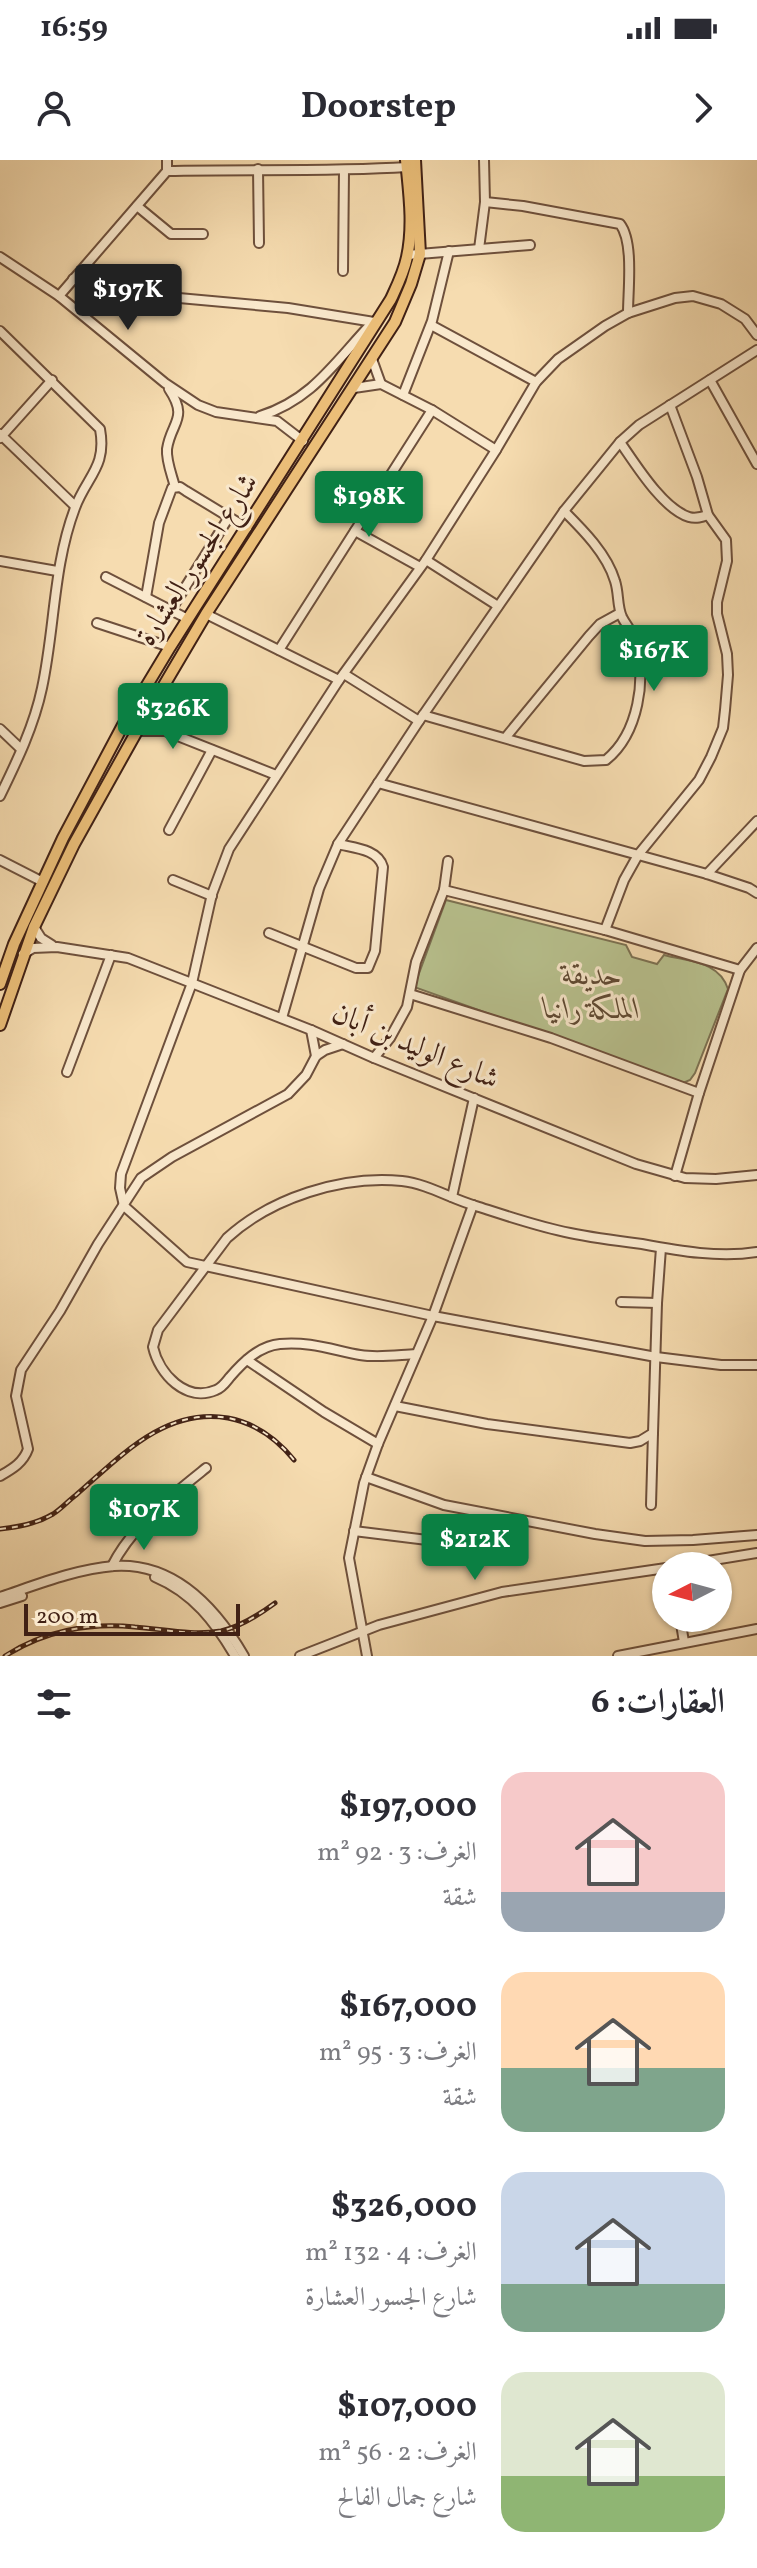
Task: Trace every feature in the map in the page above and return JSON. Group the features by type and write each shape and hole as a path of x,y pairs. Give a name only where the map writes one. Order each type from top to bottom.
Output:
{"main road":[{"name":"شارع الجسور العشارة","path":"0,1025 34,927 74,844 137,731 206,614 354,388 404,303 420,254 409,162"},
{"name":"شارع الجسور العشارة","path":"0,984 14,944 63,838 123,725 384,314 407,255 409,162"},
{"path":"63,838 74,844"}],"street":[{"path":"59,296 167,171 167,160"},
{"path":"479,249 485,202 484,160"},
{"path":"167,171 258,169 306,164 344,171 409,162"},
{"path":"258,169 259,243"},
{"path":"343,271 344,171"},
{"path":"485,202 620,224 625,232 628,253 628,313"},
{"path":"137,206 171,234 203,234"},
{"path":"407,255 530,245"},
{"path":"403,395 431,325 449,251"},
{"path":"0,257 59,296 165,383 198,405 216,412 277,421 303,441"},
{"path":"73,279 99,290 288,308 374,322"},
{"path":"757,335 753,322 721,304 693,296 675,298 628,313 568,350 536,382 423,564 341,677 229,849 212,896 192,983 121,1174 120,1188 124,1206 187,1262 433,1316 656,1357 721,1365 757,1365"},
{"path":"256,417 297,401 384,314"},
{"path":"431,325 536,382"},
{"path":"0,331 100,429 103,444 101,458 75,506 57,571 43,684 36,715 0,796"},
{"path":"282,1018 325,871 338,844 564,511 620,442 639,425 757,350"},
{"path":"372,359 381,384"},
{"path":"52,380 1,436 75,506"},
{"path":"710,380 756,459"},
{"path":"165,383 178,407 179,419 167,455 175,487"},
{"path":"354,388 381,384 432,410 496,450"},
{"path":"605,930 624,880 638,855 699,780 723,728 727,654 717,602 727,551 722,532 708,515 670,405"},
{"path":"279,650 432,410"},
{"path":"620,442 661,497 676,510 689,517 708,515"},
{"path":"175,487 247,528"},
{"path":"146,597 159,523 169,492 175,487"},
{"path":"206,614 421,718 506,737 584,761 606,760 628,732 635,711 639,676 635,640 620,613 618,590 609,568 585,531 564,511"},
{"path":"171,610 229,517"},
{"path":"355,531 498,606"},
{"path":"0,563 57,571"},
{"path":"106,577 188,619"},
{"path":"506,737 600,624 620,613"},
{"path":"97,623 170,647"},
{"path":"0,729 21,749"},
{"path":"137,731 161,730 276,775"},
{"path":"169,830 212,750"},
{"path":"0,768 11,773"},
{"path":"378,783 707,874 757,893"},
{"path":"707,874 757,821"},
{"path":"269,933 362,969 368,968 373,961 383,876 381,860 368,852 338,844"},
{"path":"0,860 43,882"},
{"path":"374,1058 407,1007 416,962 444,890 448,861"},
{"path":"173,880 212,896"},
{"path":"444,890 605,930 740,970"},
{"path":"34,927 41,938 57,947"},
{"name":"شارع الوليد بن أبان","path":"23,955 33,948 57,947 128,958 636,1164 675,1176 708,1180 757,1175"},
{"path":"675,1176 740,970 757,948"},
{"path":"67,1072 111,955"},
{"path":"410,994 551,1038 699,1093"},
{"path":"311,1030 316,1056"},
{"path":"0,1476 17,1466 28,1449 16,1396 21,1370 133,1190 148,1172 288,1094 306,1075 316,1056 343,1044"},
{"path":"452,1197 474,1098"},
{"path":"416,1354 371,1356 315,1345 278,1344 263,1349 247,1360 220,1388 203,1392 175,1384 165,1374 153,1347 158,1330 227,1238 253,1216 317,1191 350,1183 410,1182 473,1205 571,1233 661,1248 732,1255 757,1252"},
{"path":"367,1656 349,1558 366,1477 433,1316 473,1205"},
{"path":"651,1505 661,1248"},
{"path":"621,1302 657,1303"},
{"path":"247,1360 378,1444"},
{"path":"395,1406 472,1422 630,1443 653,1433"},
{"path":"112,1566 120,1549 149,1518 206,1468"},
{"path":"366,1477 444,1505 595,1534 645,1541 757,1535"},
{"path":"354,1531 468,1545 488,1554"},
{"path":"737,1556 738,1536"},
{"path":"732,1557 757,1553"},
{"path":"0,1597 81,1572 112,1566 144,1569 182,1584 205,1602 228,1629 244,1656"},
{"path":"300,1656 362,1631 520,1588 652,1570"},
{"path":"0,1603 92,1574 110,1571 139,1573 164,1581 191,1598 220,1631 235,1656"},
{"path":"618,1656 757,1629"},
{"path":"682,1632 684,1642"}],"green space":[{"name":"حديقة الملكة رانيا","path":"446,900 626,945 632,957 657,964 664,955 702,964 718,973 728,989 690,1080 683,1083 414,987"}],"railway":[{"path":"0,1529 27,1524 53,1514 145,1438 184,1420 228,1418 247,1424 273,1439 294,1460"},
{"path":"5,1656 35,1640 84,1627 221,1631 256,1616 275,1603"}]}
